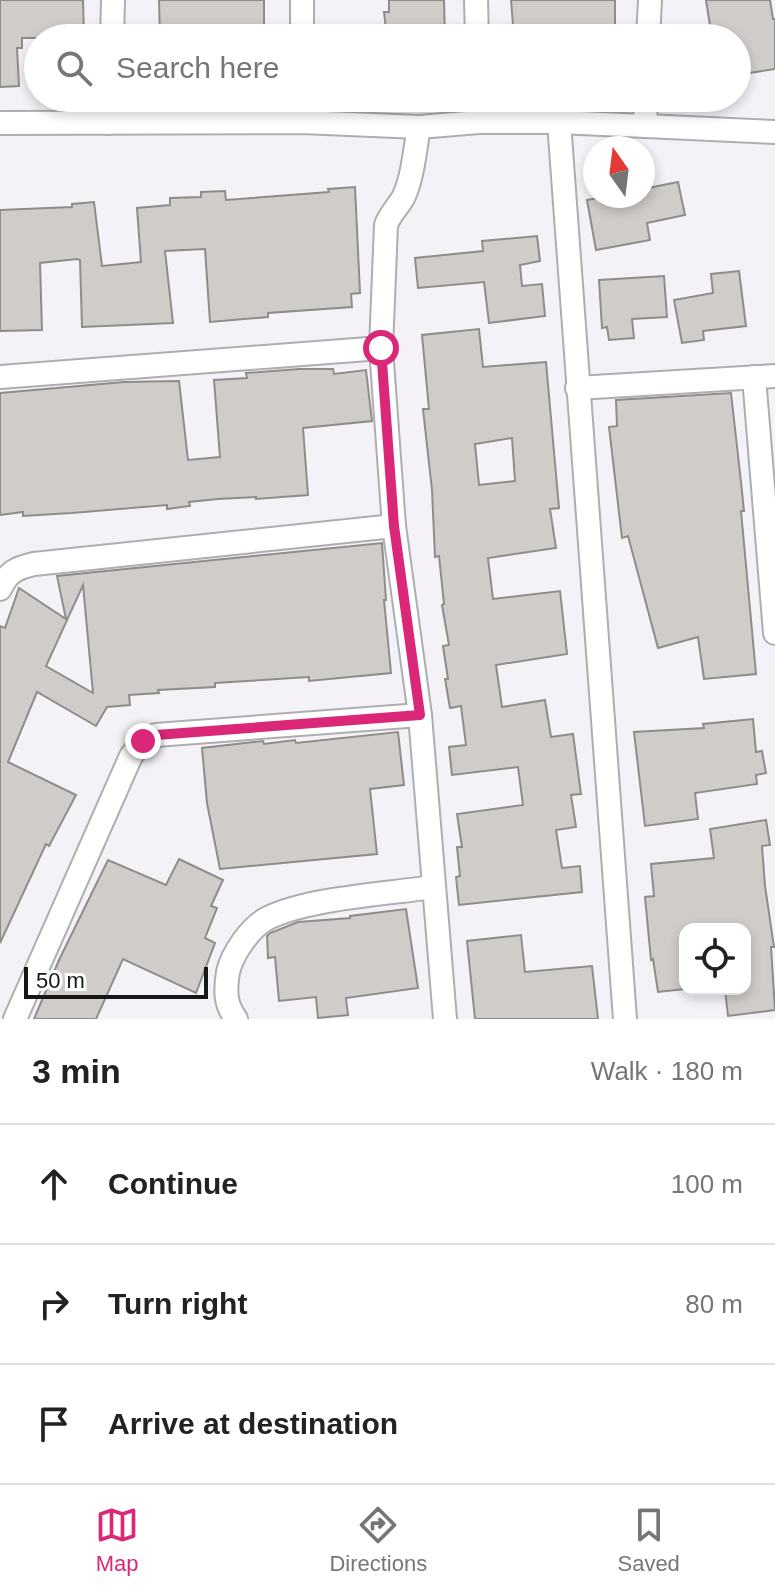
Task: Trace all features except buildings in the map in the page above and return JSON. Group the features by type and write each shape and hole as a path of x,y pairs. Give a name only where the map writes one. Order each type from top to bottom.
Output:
{"street":[{"path":"112,24 113,0"},
{"path":"302,0 302,24"},
{"path":"476,0 477,24"},
{"path":"649,24 650,0"},
{"path":"108,112 108,123"},
{"path":"302,112 302,122"},
{"path":"479,112 479,122"},
{"path":"645,112 645,124"},
{"path":"0,123 302,122 419,127 479,122 559,122 775,132"},
{"path":"559,122 625,1019"},
{"path":"419,127 402,198 392,210 386,225 381,348 394,526 420,715 445,1019"},
{"path":"0,377 381,348"},
{"path":"577,388 764,377 775,633"},
{"path":"0,589 6,577 16,568 34,564 394,526"},
{"path":"15,1019 131,756 143,741 156,735 420,715"},
{"path":"236,1019 227,1007 225,987 230,964 245,941 266,919 298,907 433,887"}],"route":[{"path":"143,741 156,735 420,715 394,526 381,348"}]}
